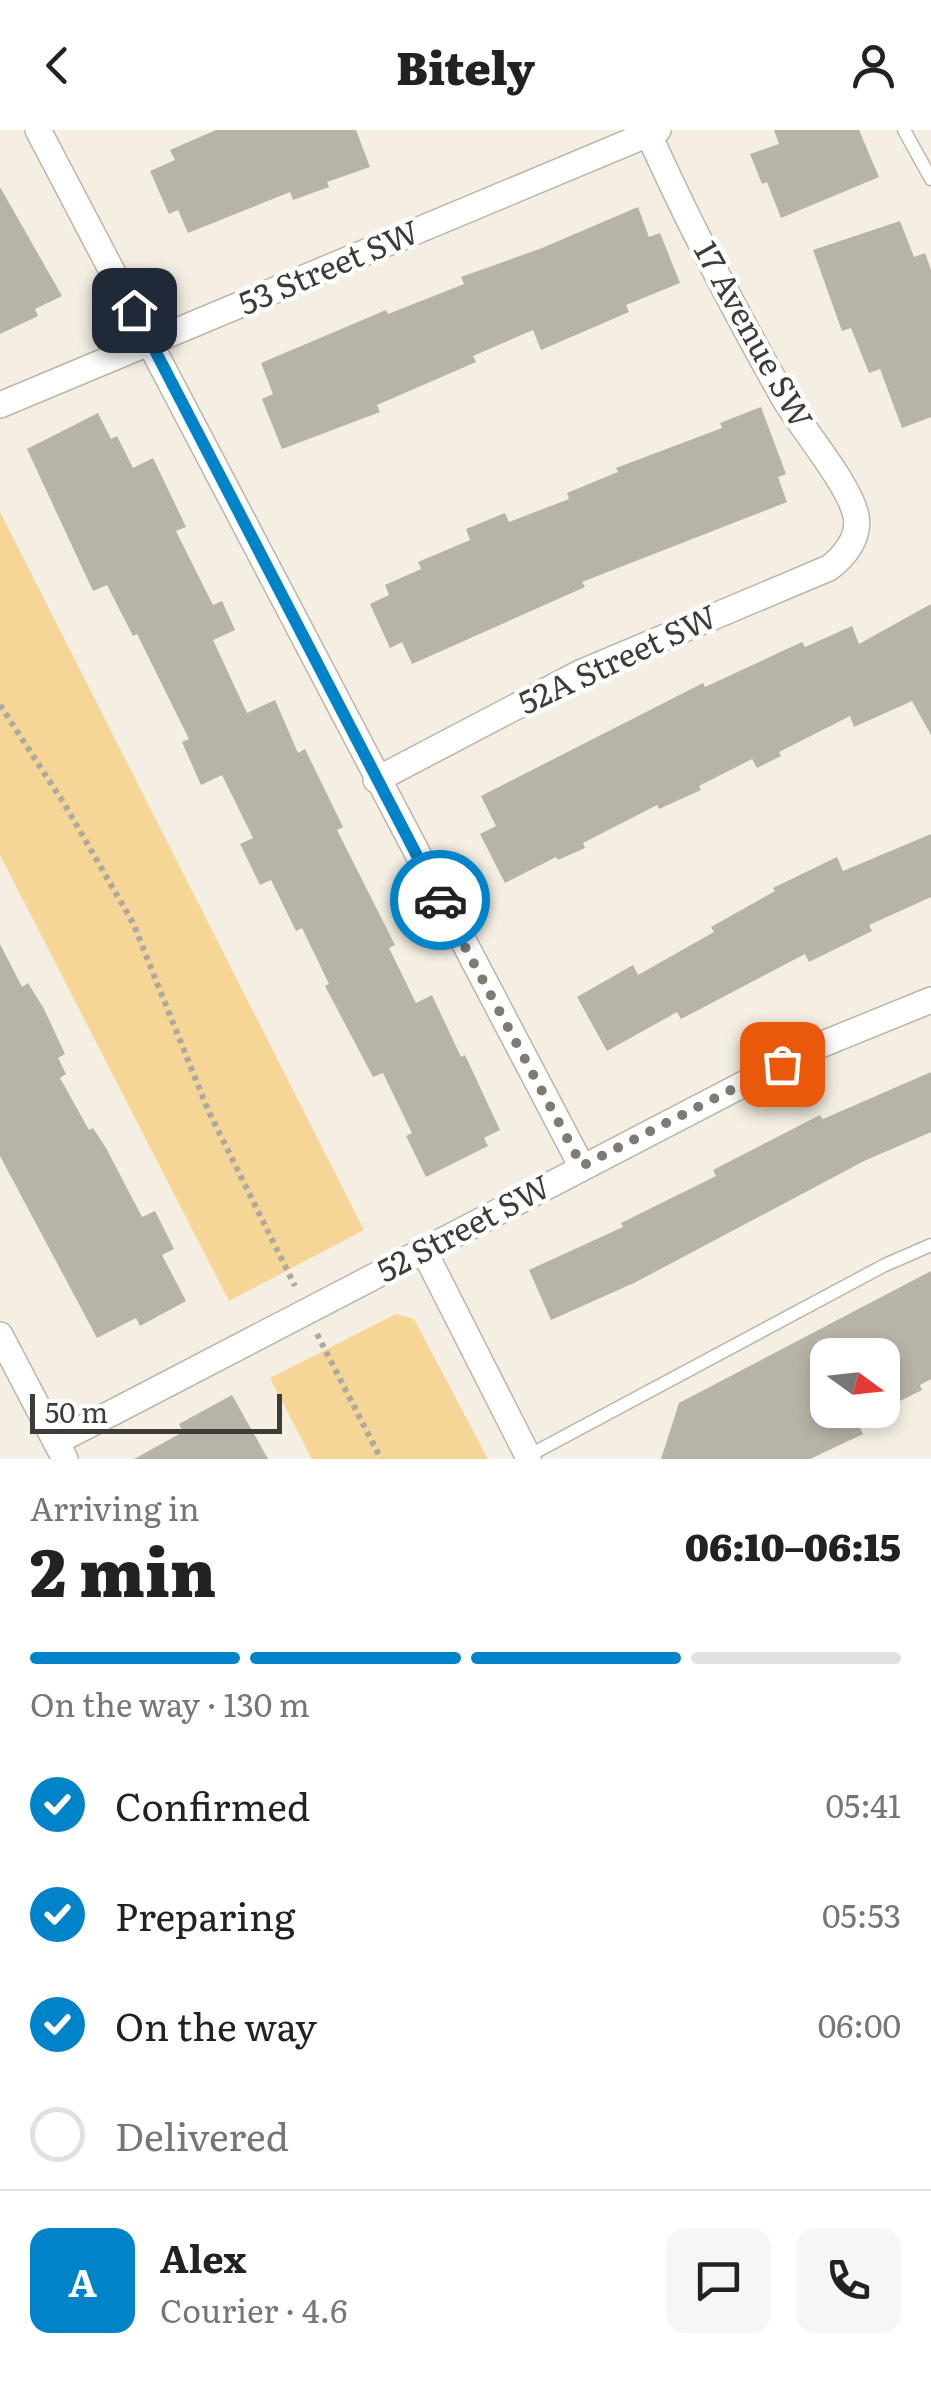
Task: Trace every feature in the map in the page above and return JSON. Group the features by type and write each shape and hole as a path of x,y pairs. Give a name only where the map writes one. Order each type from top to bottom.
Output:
{"street":[{"path":"38,130 582,1166"},
{"name":"53 Street SW","path":"0,405 651,131"},
{"name":"17 Avenue SW","path":"651,131 786,401 848,495 858,522 853,538"},
{"name":"52A Street SW","path":"376,780 580,673 829,568 847,552 853,538"},
{"name":"52 Street SW","path":"61,1450 582,1166 813,1048 931,1000"},
{"path":"424,1251 528,1456"},
{"path":"0,1335 61,1450"}],"lane":[{"path":"904,130 931,179"},
{"path":"528,1456 885,1265 931,1245"}],"path":[{"path":"0,705 65,804 133,923 208,1110 294,1285"},
{"path":"318,1336 381,1459"}],"shaded area":[{"path":"0,512 364,1230 229,1301 0,855"},
{"path":"396,1314 414,1319 488,1459 312,1459 270,1378"}],"building":[{"path":"216,130 356,130 370,167 327,182 329,187 293,200 290,192 188,233 178,210 169,214 150,171 175,160 170,150"},
{"path":"774,130 859,130 879,177 781,218 767,182 762,184 750,154 779,144"},
{"path":"0,187 62,296 35,309 38,316 0,334"},
{"path":"638,207 649,237 660,233 680,283 626,305 629,312 541,350 533,330 473,356 476,362 377,405 380,412 282,449 262,399 273,394 261,363 386,310 388,314 464,284 461,277"},
{"path":"900,221 914,257 925,253 931,270 931,417 902,428 880,369 869,373 851,328 842,331 813,250"},
{"path":"761,407 786,474 778,477 787,502 582,582 585,587 412,664 402,642 390,648 370,604 389,595 385,585 421,569 418,562 470,540 466,529 505,513 509,522 569,499 567,493 618,472 616,468 722,428 720,423"},
{"path":"98,413 111,439 117,436 133,468 153,458 186,527 176,531 213,605 222,601 235,630 213,640 247,713 275,700 298,753 305,749 343,827 337,830 395,945 389,948 416,1003 432,995 500,1130 484,1138 488,1146 426,1177 406,1136 412,1133 383,1073 373,1077 325,986 329,984 302,928 296,931 271,880 260,885 240,844 253,838 222,775 201,785 182,742 189,739 137,634 133,636 107,585 93,591 27,449"},
{"path":"931,604 931,735 912,701 854,727 850,716 779,752 781,756 757,768 752,759 699,786 701,790 659,809 657,805 583,843 585,848 558,860 556,857 505,883 480,834 496,826 481,796 703,683 705,687 802,642 805,647 852,626 859,644"},
{"path":"931,834 931,897 869,925 872,931 809,962 805,954 681,1019 677,1012 607,1051 577,997 633,965 638,975 714,932 711,927 775,891 773,888 837,857 843,871"},
{"path":"0,944 22,987 28,983 44,1009 65,1054 58,1058 66,1074 60,1078 89,1130 93,1128 106,1148 142,1217 155,1211 174,1249 162,1255 186,1301 140,1326 136,1318 97,1338 0,1156"},
{"path":"931,1072 931,1132 864,1161 636,1282 551,1320 529,1270 623,1227 621,1223 716,1176 713,1170 820,1115 823,1119"},
{"path":"931,1271 931,1379 920,1385 922,1390 900,1401 900,1338 810,1338 810,1428 860,1428 863,1434 810,1459 661,1459 679,1403"},
{"path":"232,1395 268,1459 134,1459 183,1432 179,1424"}],"way so far":[{"path":"440,900 582,1166 782,1064"}],"route":[{"path":"134,310 440,900"}]}
